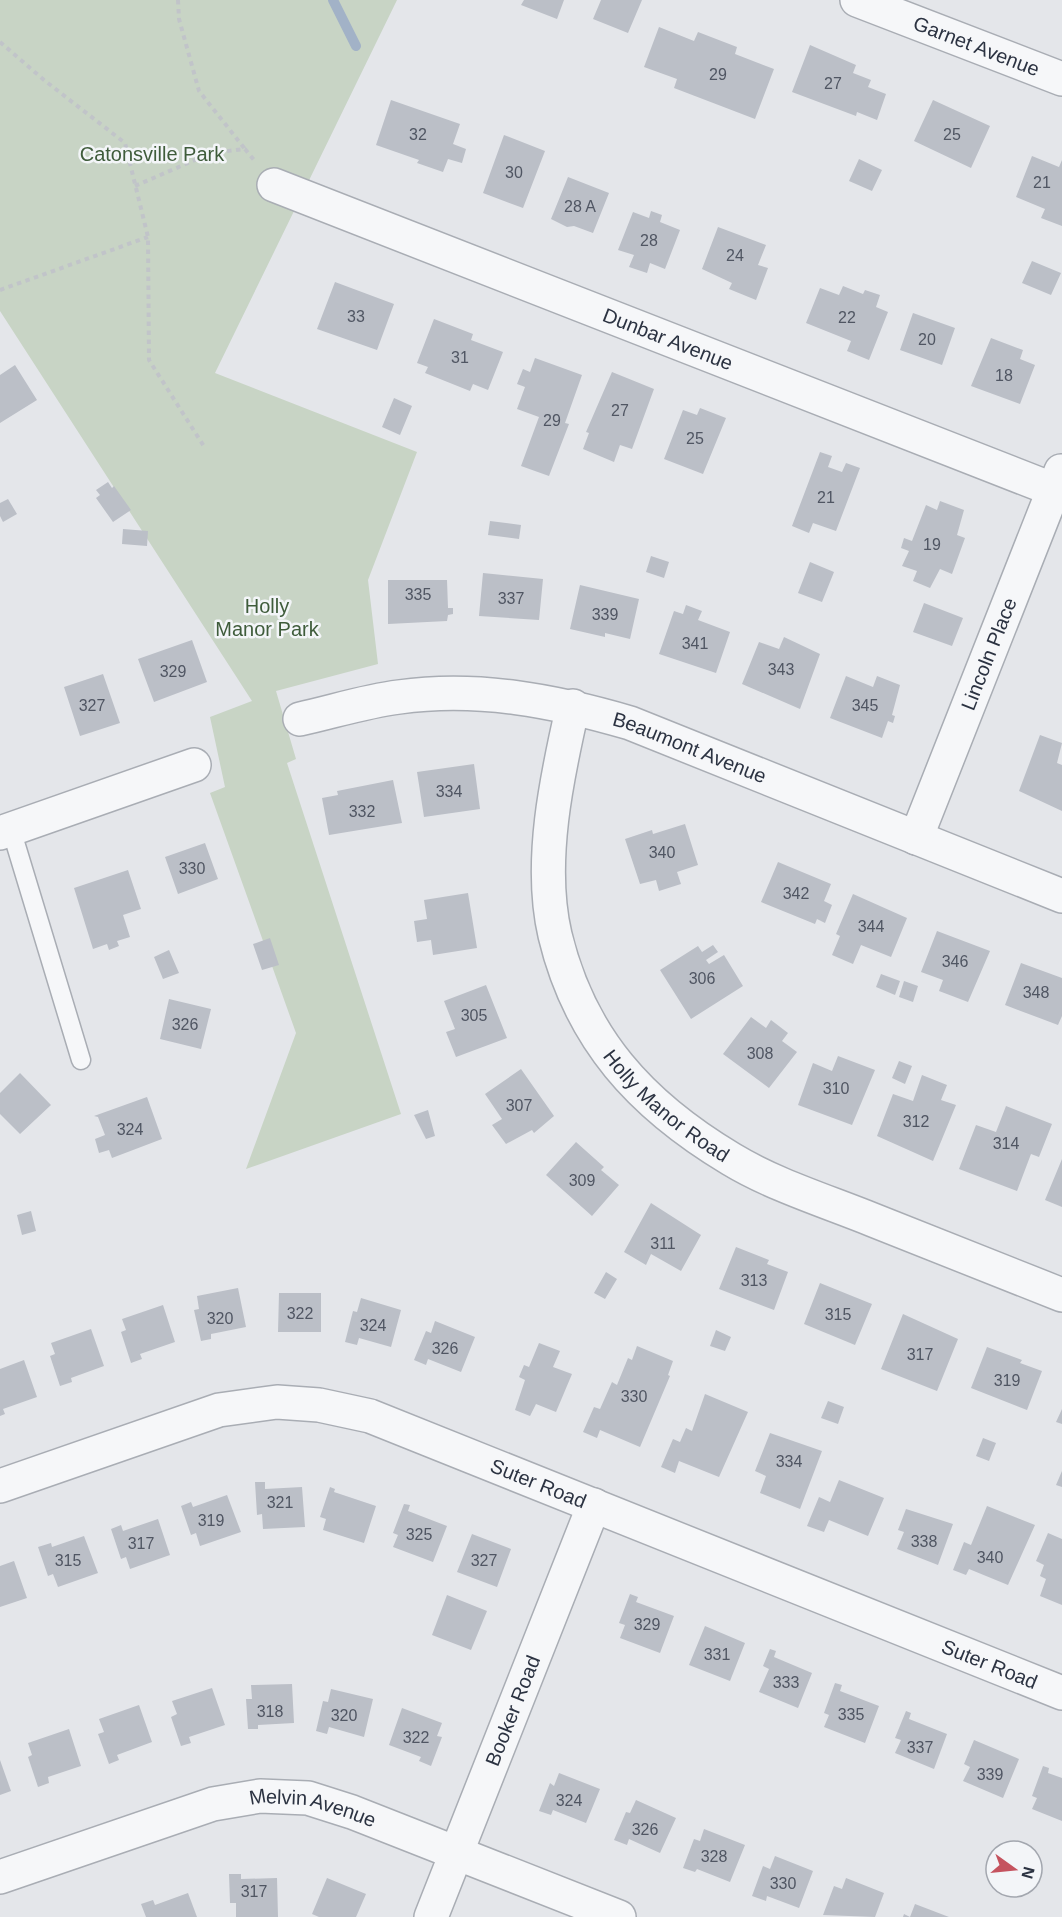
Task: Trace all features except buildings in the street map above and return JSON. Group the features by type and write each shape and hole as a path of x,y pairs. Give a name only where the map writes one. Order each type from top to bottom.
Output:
{"street":[{"name":"Garnet Avenue","path":"857,0 1062,79"},
{"name":"Dunbar Avenue","path":"274,185 1059,484"},
{"name":"Lincoln Place","path":"916,838 1059,484"},
{"name":"Beaumont Avenue","path":"300,719 398,697 455,692 514,696 573,706 630,723 1062,896"},
{"name":"Holly Manor Road","path":"573,706 559,765 552,814 550,879 555,933 572,990 596,1035 630,1082 680,1124 732,1160 797,1190 1062,1295"},
{"path":"6,831 194,765"},
{"name":"Suter Road","path":"0,1486 219,1410 277,1401 320,1405 370,1416 1062,1693"},
{"name":"Booker Road","path":"431,1917 594,1505"},
{"name":"Melvin Avenue","path":"0,1877 213,1804 260,1796 308,1798 352,1812 619,1917"}],"lane":[{"path":"6,831 81,1060"}],"path":[{"path":"178,0 178,19 199,92 274,185"},
{"path":"0,42 44,80 125,143 148,237 149,360 205,448"},
{"path":"135,186 211,153 245,149"},
{"path":"0,290 148,237"}],"green space":[{"name":"Catonsville Park","path":"0,0 397,0 215,373 417,452 368,580 378,664 276,691 296,759 287,763 401,1114 246,1169 296,1033 210,793 225,787 210,717 252,701 0,311"}],"waterway":[{"path":"333,0 356,46"}],"park label":[{"name":"Holly Manor Park","path":"267,618"}]}
